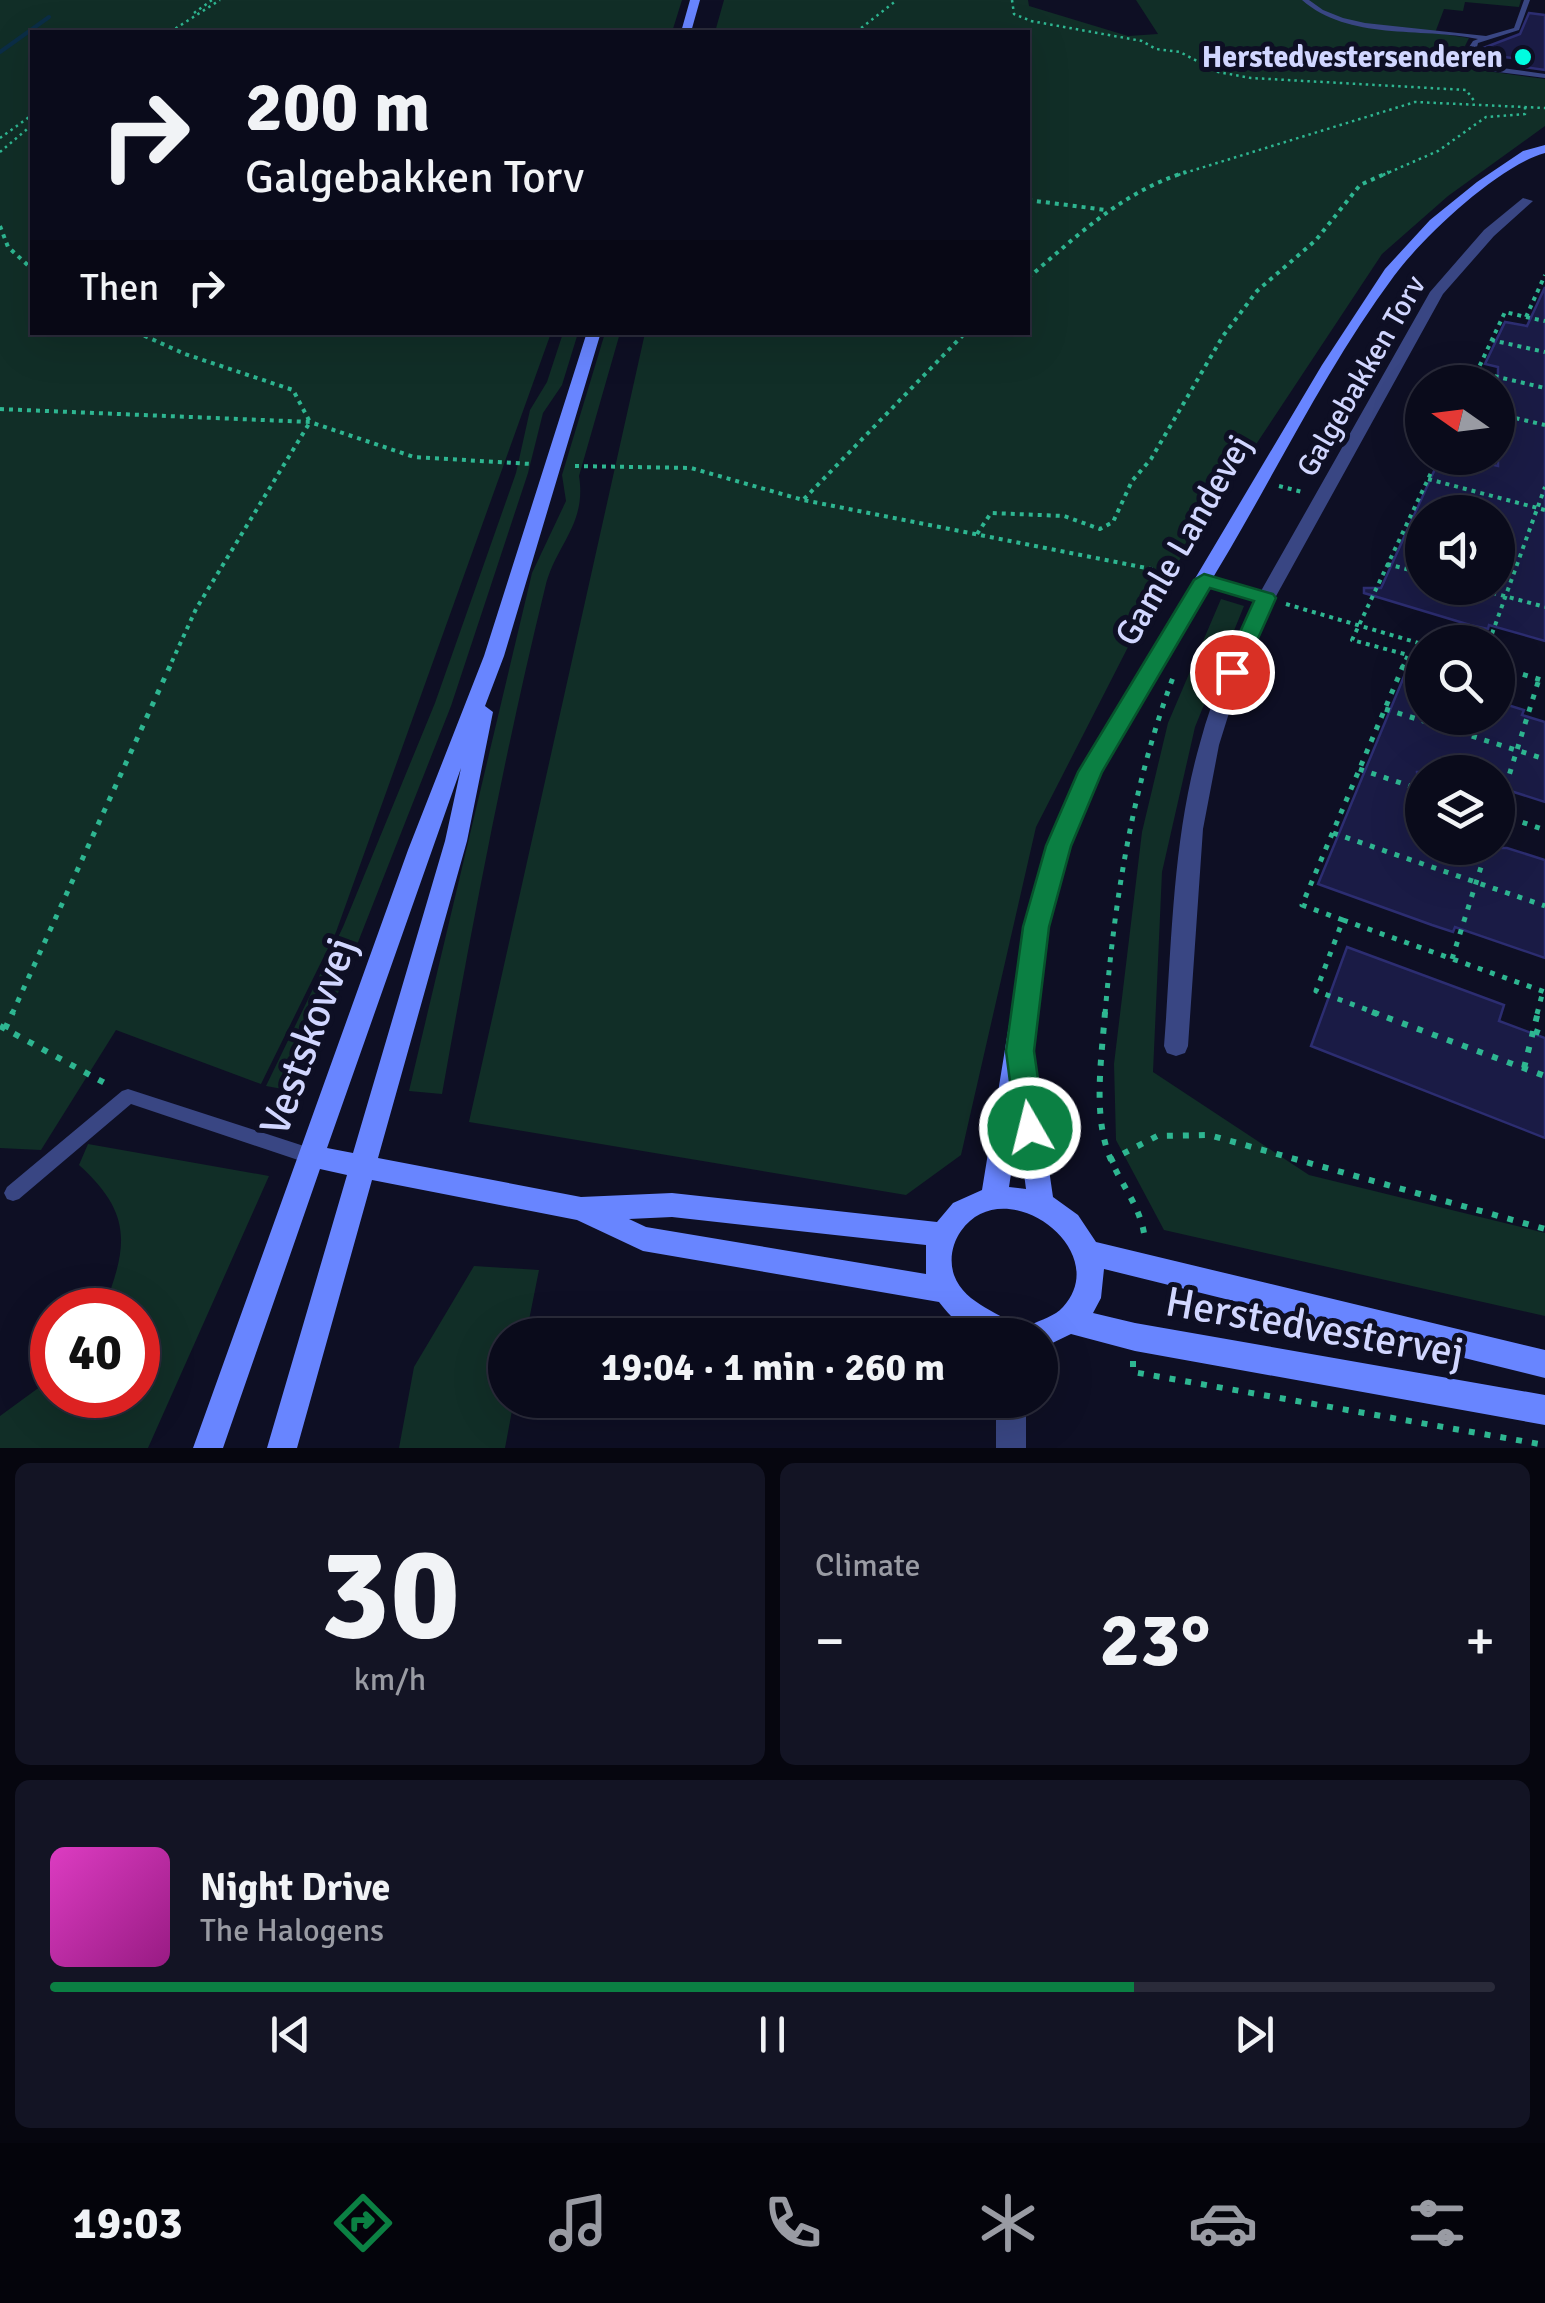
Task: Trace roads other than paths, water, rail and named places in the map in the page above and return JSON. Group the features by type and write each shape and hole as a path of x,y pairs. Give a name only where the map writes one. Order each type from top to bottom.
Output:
{"street":[{"path":"687,30 696,0"},
{"name":"Gamle Landevej","path":"994,1198 1020,1051 1036,927 1058,846 1090,772 1329,364 1390,272 1436,223 1482,185 1522,157 1545,149"},
{"name":"Galgebakken Torv","path":"1176,1046 1192,830 1203,771 1228,681 1266,598 1438,292 1489,233 1527,201"},
{"name":"Vestskovvej","path":"208,1448 419,850 494,656 593,335"},
{"path":"1204,580 1266,598"},
{"name":"Vestskovvej","path":"282,1448 456,841 494,656"},
{"name":"Gamle Landevej","path":"1020,1051 1041,1204"},
{"path":"310,1156 582,1209 672,1205 942,1235"},
{"path":"970,1318 945,1290 937,1262 942,1235 963,1211 994,1198 1018,1198 1041,1204 1078,1233 1088,1253 1092,1278 1086,1301 1071,1320 1058,1326"},
{"path":"582,1209 643,1239 945,1290"},
{"name":"Herstedvestervej","path":"1088,1253 1545,1364"},
{"name":"Herstedvestervej","path":"1071,1320 1135,1337 1545,1410"},
{"path":"1011,1418 1011,1448"}],"lane":[{"path":"1305,0 1318,11 1352,21 1488,40"},
{"path":"1527,0 1516,30 1476,42 1473,47 1493,69 1545,76"},
{"path":"13,1193 128,1096 310,1156"}],"waterway":[{"path":"31,30 49,17"},
{"path":"0,52 30,31"}],"place":[{"name":"Herstedvestersenderen","path":"1523,57"}]}
